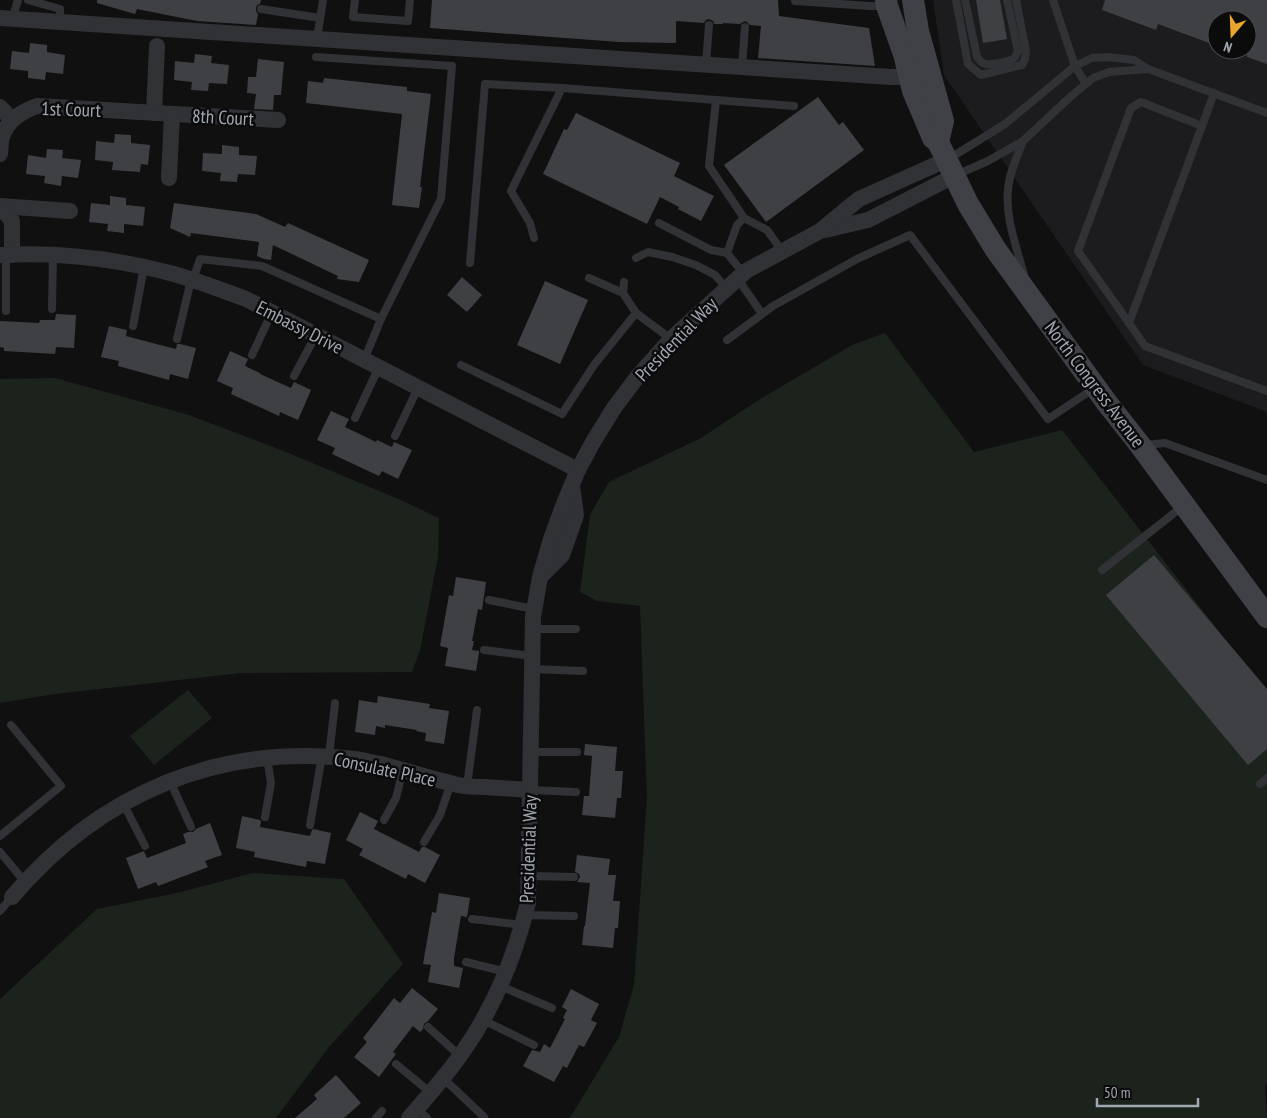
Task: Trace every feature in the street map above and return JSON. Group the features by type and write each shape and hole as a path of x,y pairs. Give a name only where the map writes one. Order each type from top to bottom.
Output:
{"street":[{"path":"912,0 918,31 943,121 946,159"},
{"name":"North Congress Avenue","path":"886,3 904,54 913,91 933,138 946,159 968,204 996,250 1267,617"},
{"path":"6,19 910,77"},
{"path":"154,113 157,46"},
{"path":"0,106 12,120 2,135 0,154"},
{"name":"1st Court","path":"12,120 28,109 37,106 172,114"},
{"name":"8th Court","path":"169,178 172,114 278,120"},
{"name":"Presidential Way","path":"417,1115 431,1093 460,1056 483,1020 503,979 524,920 528,903 532,629 540,577 539,552 557,499 575,478 593,442 614,408 638,376 671,339 736,280 782,251 820,231 868,220 946,159"},
{"path":"0,206 70,211"},
{"path":"0,206 12,221 6,255"},
{"name":"Embassy Drive","path":"6,255 54,255 90,258 144,267 192,280 246,299 418,388 575,478"},
{"path":"540,577 562,556 565,548 576,515 575,478"},
{"name":"Consulate Place","path":"12,897 41,865 70,839 123,803 170,781 219,766 283,756 325,756 358,759 459,784 530,790"}],"lane":[{"path":"6,19 18,0"},
{"path":"28,0 60,10 60,22"},
{"path":"317,39 323,0"},
{"path":"355,0 353,17 408,21 410,0"},
{"path":"795,0 886,3"},
{"path":"956,0 968,64 981,74 1022,65 1025,59 1026,51 1016,0"},
{"path":"965,0 977,57 986,64 1012,60 1018,51 1007,0"},
{"path":"1053,0 1075,66 1086,84"},
{"path":"261,9 320,18"},
{"path":"706,64 709,25"},
{"path":"742,67 745,27"},
{"path":"316,57 452,66 441,199 381,319 364,360"},
{"path":"946,159 1005,124 1075,66 1092,58 1107,57 1134,60 1148,69 1267,113"},
{"path":"946,159 988,161 1023,141 1093,78 1109,72 1148,69"},
{"path":"470,263 485,84 794,106"},
{"path":"534,238 530,223 511,191 562,88"},
{"path":"1129,323 1214,93"},
{"path":"716,100 709,166 744,218 767,230 782,251"},
{"path":"1202,126 1142,102 1131,108 1078,251 1145,346 1267,391"},
{"path":"1023,141 1012,168 1008,191 1008,216 1030,296"},
{"path":"744,218 736,225 727,253 736,280 762,314"},
{"path":"659,222 711,250 727,253"},
{"path":"727,340 773,306 857,259 910,235 1048,419 1096,387"},
{"path":"636,258 648,252 672,257 716,275 736,280"},
{"path":"6,255 6,311"},
{"path":"52,309 54,255"},
{"path":"177,339 192,280 200,259 262,266 381,319"},
{"path":"133,326 144,267"},
{"path":"589,278 623,293 636,313 671,339"},
{"path":"623,293 624,282"},
{"path":"252,355 272,312"},
{"path":"461,365 562,414 594,365 636,313"},
{"path":"294,376 316,335"},
{"path":"355,418 378,367"},
{"path":"395,436 418,388"},
{"path":"1140,445 1165,443 1267,480"},
{"path":"1102,570 1184,505"},
{"path":"488,600 534,609"},
{"path":"532,629 576,629"},
{"path":"484,650 532,662 583,671"},
{"path":"310,825 335,703"},
{"path":"424,842 459,784 477,710"},
{"path":"0,836 61,786 11,725"},
{"path":"531,752 577,752"},
{"path":"265,816 271,783 267,758"},
{"path":"384,820 396,798 403,770"},
{"path":"1260,784 1267,778"},
{"path":"170,781 190,827"},
{"path":"530,790 576,792"},
{"path":"123,803 145,846"},
{"path":"0,852 25,882"},
{"path":"529,876 574,877"},
{"path":"0,912 12,897"},
{"path":"472,919 524,920 574,916"},
{"path":"466,962 503,979 552,1008"},
{"path":"483,1020 534,1045"},
{"path":"428,1027 460,1056"},
{"path":"396,1064 431,1093"},
{"path":"444,1078 484,1117"}],"shaded area":[{"path":"933,0 1267,0 1267,412 1143,365 944,75"},
{"path":"885,333 974,452 1062,430 1267,693 1267,1083 1265,1087 1267,1118 570,1118 619,1037 634,985 647,798 640,606 597,601 580,592 590,515 609,482 701,438 757,401 852,345"},
{"path":"55,378 189,415 291,454 439,518 438,557 420,650 412,672 241,673 55,694 0,703 0,379"},
{"path":"188,690 212,718 154,765 130,736"},
{"path":"253,873 344,879 403,964 329,1047 276,1118 0,1118 0,999 97,909 177,893"}],"building":[{"path":"97,0 261,0 256,8 258,14 256,25 197,21 137,9 135,14 97,3"},
{"path":"432,0 778,0 779,16 869,28 875,66 758,58 761,26 750,25 746,21 740,24 714,24 709,19 704,23 676,21 676,43 619,42 430,28"},
{"path":"976,0 1000,0 1007,39 983,43"},
{"path":"1105,0 1267,0 1267,64 1256,60 1257,10 1207,10 1207,42 1158,24 1156,30 1102,10"},
{"path":"30,43 47,45 47,52 65,55 63,74 46,72 45,80 28,78 28,71 10,69 12,51 29,53"},
{"path":"195,54 212,56 211,63 229,65 227,84 209,83 208,91 191,90 192,82 174,80 175,61 194,63"},
{"path":"258,59 284,62 281,95 274,95 273,110 254,109 256,94 247,93 248,77 256,77"},
{"path":"324,78 407,87 407,91 431,94 419,208 392,205 402,114 306,103 308,81 323,83"},
{"path":"818,97 839,125 843,122 864,150 766,222 724,165"},
{"path":"576,113 680,163 674,176 714,196 701,221 660,197 647,224 543,174 564,129 567,130"},
{"path":"115,134 131,135 131,143 150,145 148,165 141,164 140,172 112,170 113,162 95,160 96,141 114,143"},
{"path":"222,145 239,147 239,155 257,156 255,175 238,174 237,182 220,181 221,173 202,171 203,153 222,154"},
{"path":"47,149 63,150 62,158 81,160 78,178 62,176 61,186 44,183 45,176 26,174 28,155 46,158"},
{"path":"110,196 126,198 126,205 145,207 143,226 124,224 124,233 107,231 108,224 89,222 91,203 110,205"},
{"path":"174,203 256,214 285,227 288,223 369,260 359,282 337,279 338,276 273,245 271,260 264,259 257,256 259,242 191,233 190,237 170,228"},
{"path":"462,277 482,295 467,312 447,295"},
{"path":"545,281 588,300 560,364 517,345"},
{"path":"56,314 76,315 74,348 56,347 55,354 4,351 4,348 0,347 0,321 39,323 40,320 55,320"},
{"path":"109,326 127,330 126,336 160,345 176,349 177,344 180,344 196,348 188,379 170,374 169,380 118,366 119,361 101,357"},
{"path":"230,351 248,359 245,366 260,374 291,388 294,382 311,390 298,420 280,412 279,416 231,394 233,388 217,381"},
{"path":"331,411 349,419 345,427 376,442 377,440 392,447 394,442 412,450 398,479 382,471 379,476 332,454 335,448 317,440"},
{"path":"1154,555 1267,689 1267,749 1248,765 1106,595"},
{"path":"456,577 486,582 482,610 478,609 472,641 474,641 472,650 479,651 476,671 445,666 448,648 440,646 449,595 453,596"},
{"path":"378,696 430,704 429,708 449,711 444,744 425,741 426,733 417,730 385,725 385,728 376,726 375,735 355,732 359,700 377,703"},
{"path":"585,744 617,747 615,771 623,771 621,798 617,798 615,818 582,815 584,796 589,796 592,756 584,755"},
{"path":"360,812 378,821 374,829 419,852 422,847 425,847 440,855 425,883 408,874 406,879 359,855 363,849 346,840"},
{"path":"242,816 260,820 260,827 310,836 313,829 331,833 325,864 307,861 306,867 254,857 255,852 236,848"},
{"path":"210,823 222,855 205,861 208,867 158,886 156,882 138,889 126,858 144,851 147,858 186,843 183,834 193,832"},
{"path":"577,855 610,859 608,875 616,875 613,901 620,901 618,928 615,928 613,948 582,945 590,883 577,882 580,877 575,872"},
{"path":"439,893 470,898 467,917 461,916 454,958 454,966 463,968 459,988 428,982 431,965 423,964 432,912 436,913"},
{"path":"412,988 438,1009 424,1024 420,1032 413,1026 393,1052 396,1054 379,1077 354,1057 367,1042 363,1038 394,998 400,1003"},
{"path":"571,989 599,1004 591,1020 597,1023 584,1047 579,1045 567,1068 563,1066 554,1082 523,1066 532,1050 540,1052 544,1044 550,1048 565,1019 563,1018 567,1010 562,1007"},
{"path":"336,1075 361,1103 344,1118 295,1118 317,1099 314,1095"}]}
